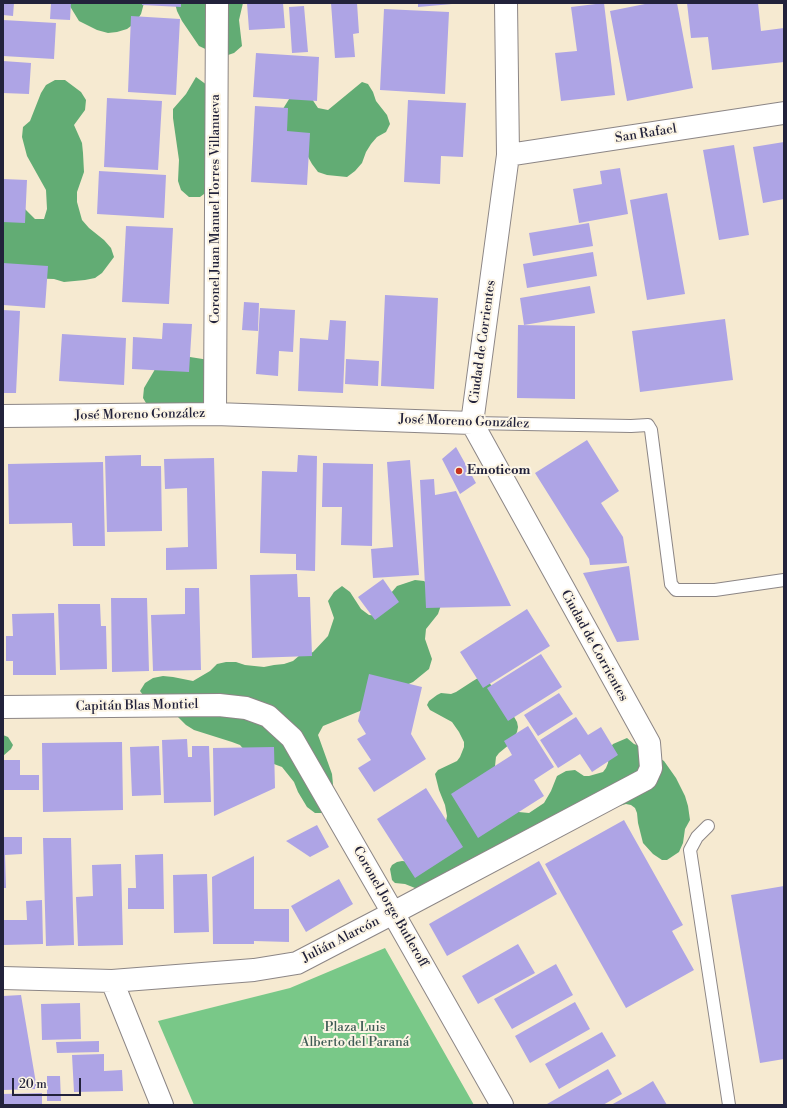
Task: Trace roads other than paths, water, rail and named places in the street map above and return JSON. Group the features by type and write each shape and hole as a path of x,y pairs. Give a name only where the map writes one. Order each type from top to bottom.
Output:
{"street":[{"name":"Coronel Juan Manuel Torres Villanueva","path":"215,414 217,3"},
{"name":"Ciudad de Corrientes","path":"506,3 508,155 472,423 648,743 651,768 646,779"},
{"name":"San Rafael","path":"508,155 784,114"},
{"name":"José Moreno González","path":"3,416 215,414 472,423"},
{"name":"Capitán Blas Montiel","path":"3,707 219,705 246,708 268,716"},
{"name":"Coronel Jorge Butleroff","path":"268,716 292,738 394,913 502,1105"},
{"name":"Julián Alarcón","path":"3,978 112,981 254,970 297,963 646,779"},
{"path":"112,981 162,1105"}],"lane":[{"name":"José Moreno González","path":"472,423 648,425 651,430 671,584 676,590 715,590 784,580"},
{"path":"708,826 696,837 690,850 729,1105"}],"place":[{"name":"Emoticom","path":"459,471"}],"park label":[{"name":"Plaza Luis Alberto del Paraná","path":"355,1036"}]}
